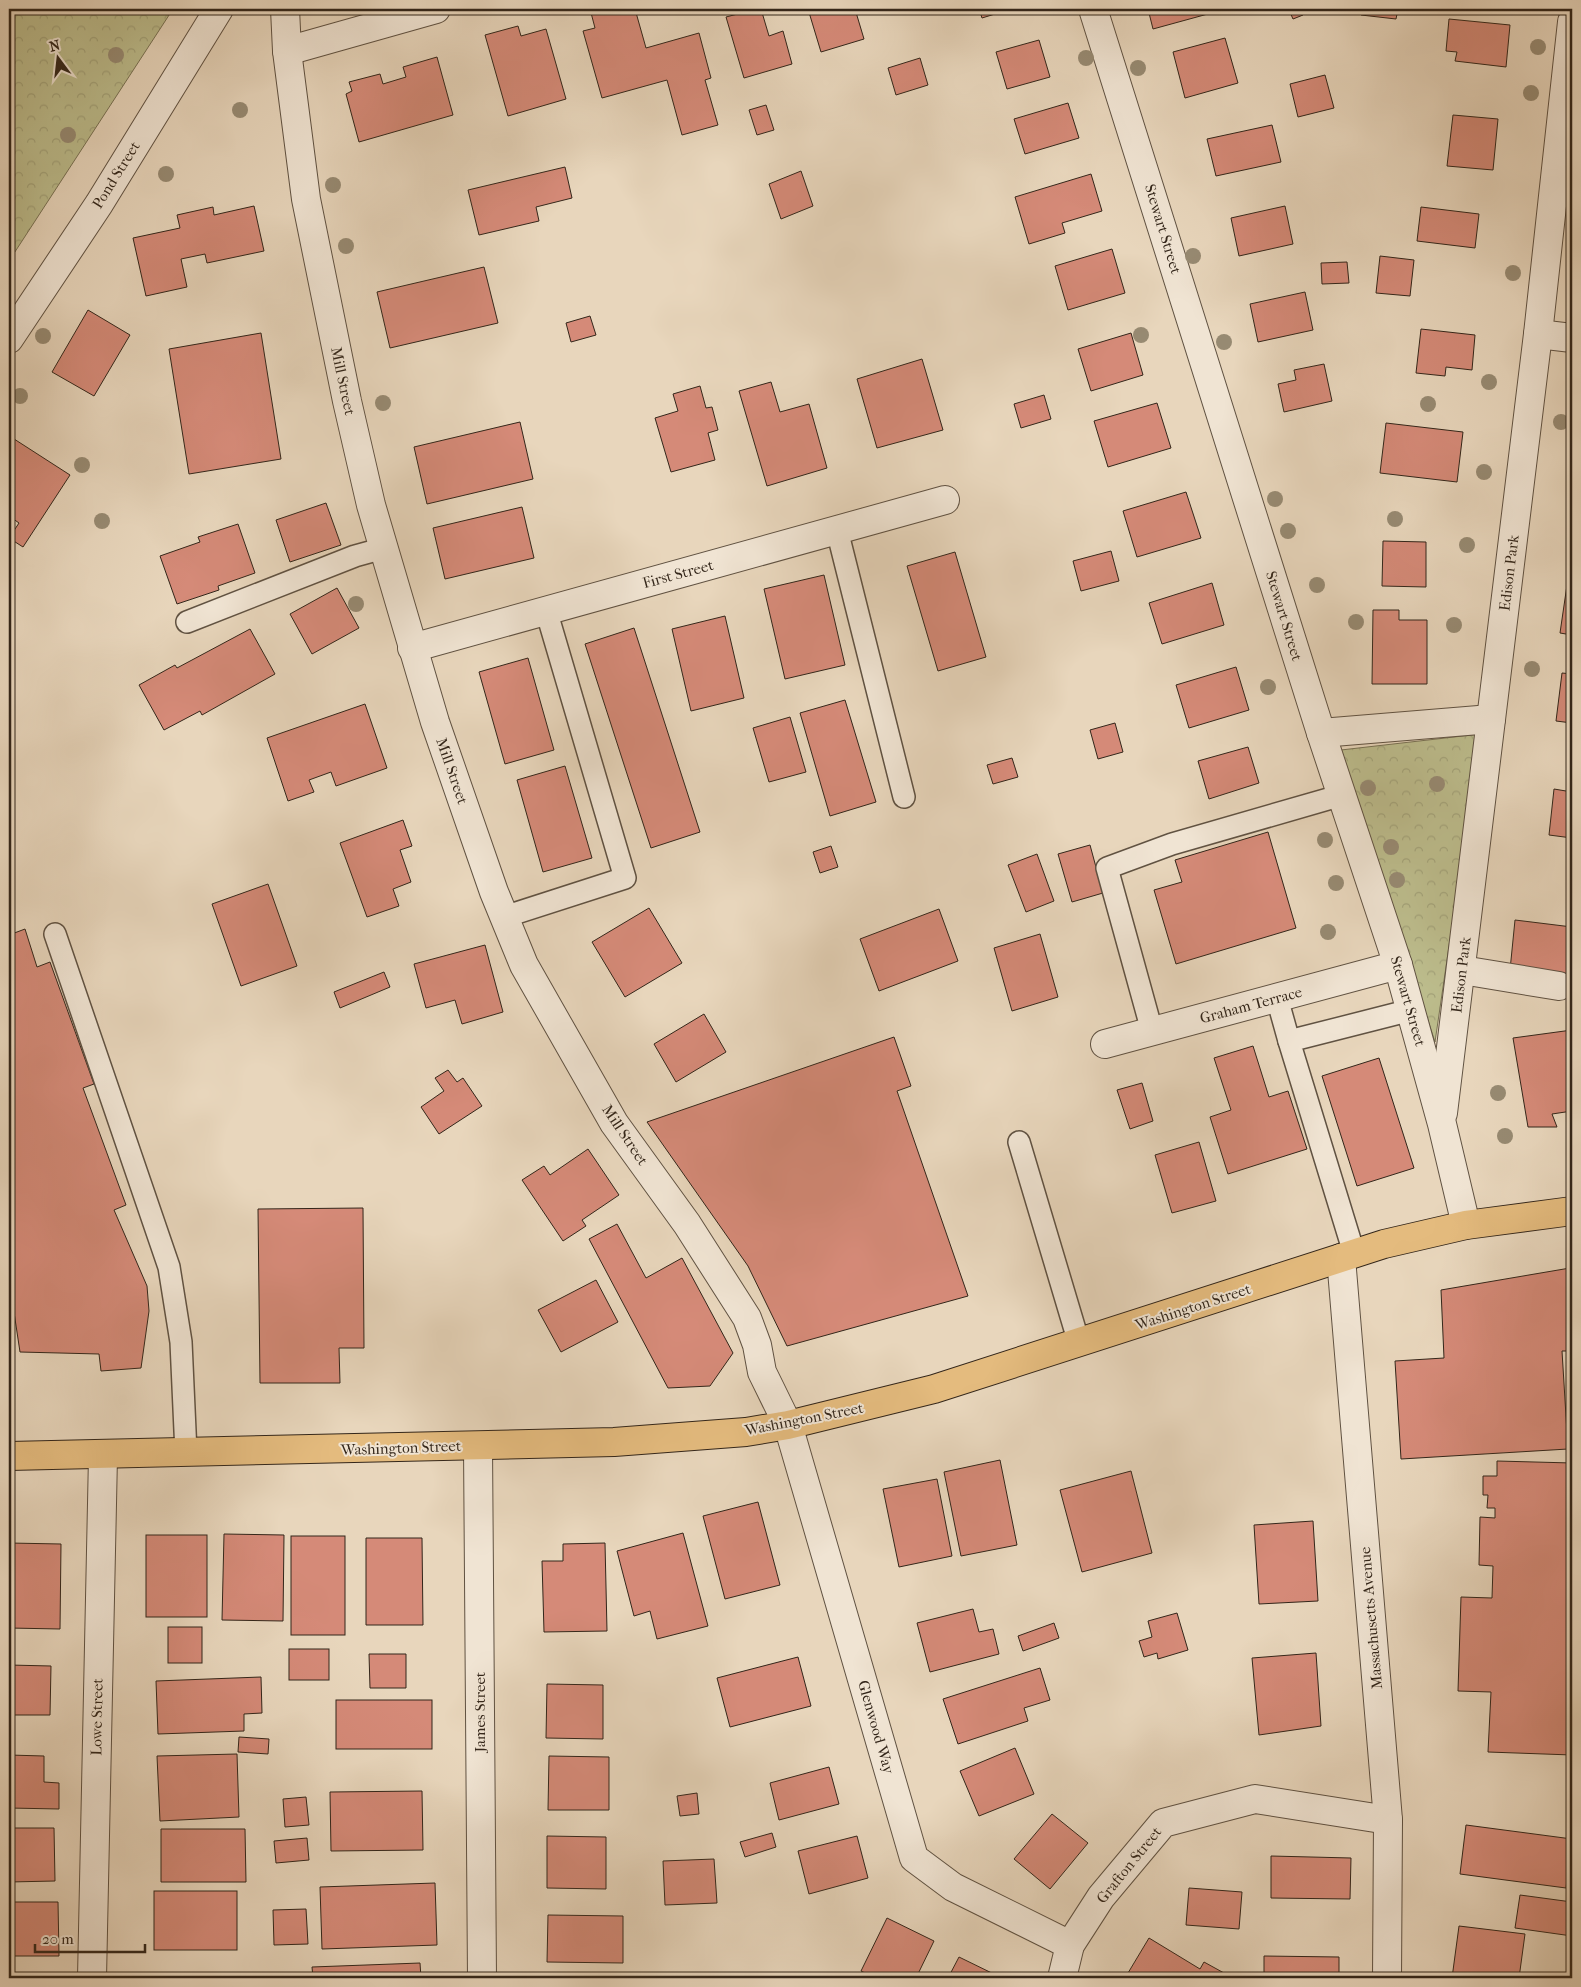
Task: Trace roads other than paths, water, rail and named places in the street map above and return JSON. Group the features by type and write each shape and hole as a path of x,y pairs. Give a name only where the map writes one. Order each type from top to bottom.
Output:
{"main road":[{"name":"Washington Street","path":"9,1456 103,1456 614,1442 746,1432 788,1425 934,1389 1413,1236 1466,1225 1572,1211"}],"street":[{"name":"Pond Street","path":"9,339 99,204 219,9"},
{"path":"285,9 287,51 436,9"},
{"name":"Stewart Street","path":"1093,9 1321,733 1398,965 1442,1124 1466,1225"},
{"name":"Edison Park","path":"1442,1124 1538,334 1572,22"},
{"name":"Mill Street","path":"287,51 306,199 325,299 371,504 438,732 504,917 524,965 614,1123 687,1224 747,1318 757,1345 762,1372 788,1425"},
{"path":"1538,334 1572,338"},
{"name":"First Street","path":"412,648 945,500"},
{"path":"1321,733 1491,719"},
{"name":"Graham Terrace","path":"1104,1044 1398,965"},
{"path":"1462,970 1559,986"},
{"name":"Massachusetts Avenue","path":"1347,1256 1388,1820 1388,1978"},
{"name":"Glenwood Way","path":"788,1425 914,1858 953,1887 1070,1945"},
{"name":"James Street","path":"478,1446 482,1978"},
{"name":"Lowe Street","path":"92,1978 103,1456"},
{"name":"Grafton Street","path":"1062,1978 1070,1945 1101,1897 1163,1823 1255,1799 1388,1820"}],"lane":[{"path":"837,530 904,797"},
{"path":"187,622 355,556 384,548"},
{"path":"504,917 625,878 546,610"},
{"path":"1152,1031 1107,868 1172,844 1342,795"},
{"path":"56,934 169,1267 181,1342 186,1454"},
{"path":"1277,998 1347,1256"},
{"path":"1289,1040 1411,1010"},
{"path":"1019,1142 1079,1343"}]}
